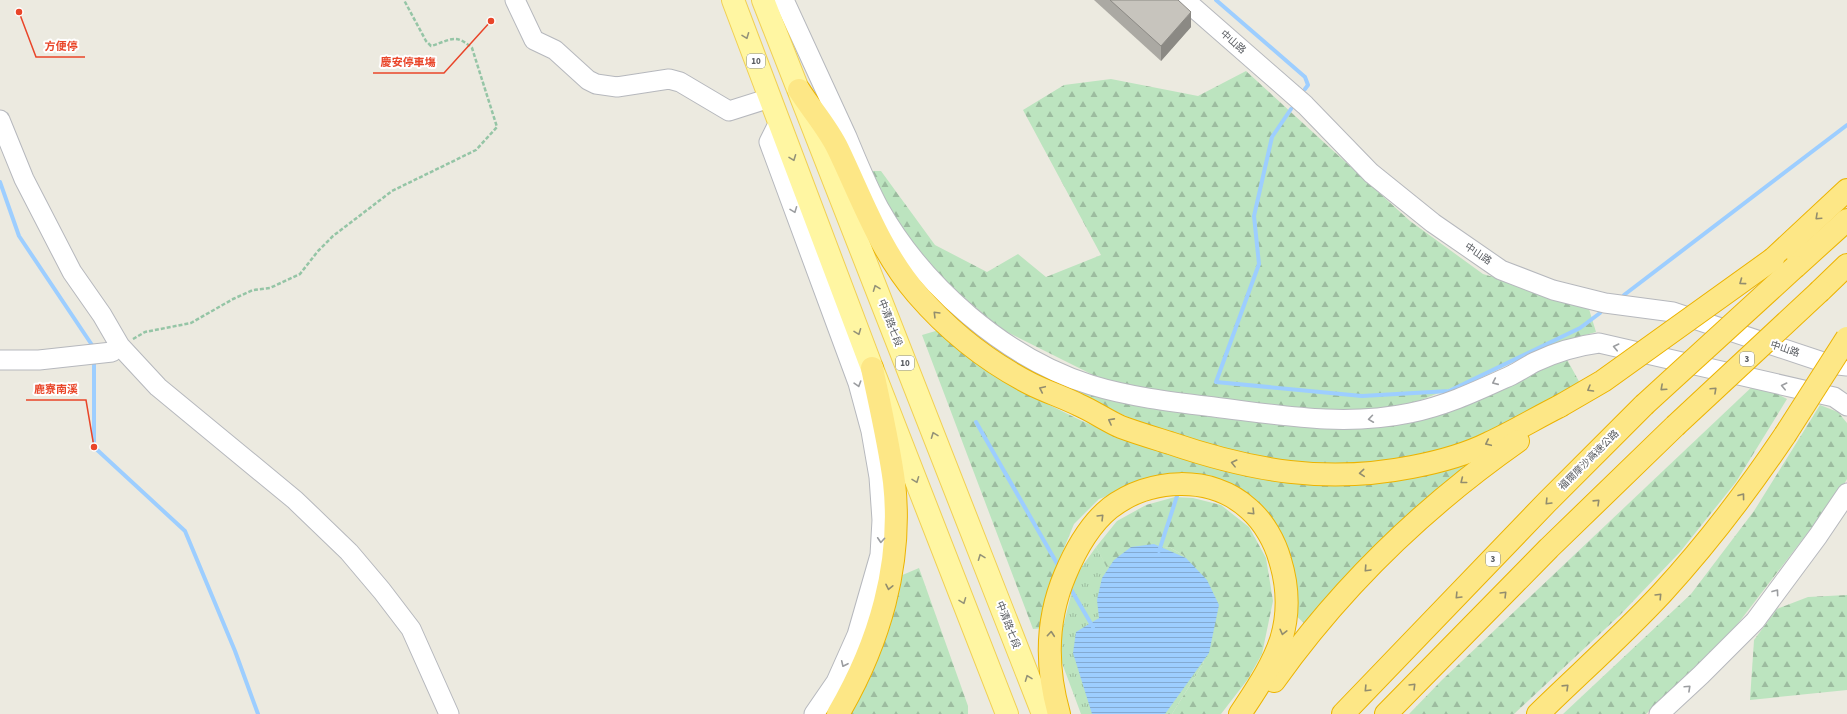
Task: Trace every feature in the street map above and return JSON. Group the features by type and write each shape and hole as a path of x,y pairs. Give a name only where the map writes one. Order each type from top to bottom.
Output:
{"highway":[{"path":"799,90 836,146 866,213 888,254 916,293 968,343 1009,372 1048,392 1078,404 1120,426 1218,459 1246,466 1304,474 1359,474 1412,467 1463,453 1488,444 1530,420 1560,406 1603,381 1773,259 1847,190"},
{"name":"福爾摩沙高速公路","path":"1344,714 1547,502 1644,405 1847,220"},
{"name":"3","path":"1386,714 1549,548 1675,426 1847,265"},
{"path":"1538,714 1662,593 1713,534 1785,435 1847,338"},
{"path":"838,714 865,662 882,617 891,574 895,530 894,483 872,368"},
{"path":"1246,714 1260,701 1293,653 1328,611 1388,547 1459,485 1544,422 1560,406"},
{"path":"1060,714 1055,698 1050,668 1050,633 1056,600 1072,559 1098,519 1121,500 1149,488 1179,484 1194,485 1223,493 1249,509 1267,531 1274,543 1283,570 1287,598 1281,641 1263,678 1240,714"}],"main road":[{"name":"10","path":"733,0 872,368 1007,714"},
{"name":"中清路七段","path":"763,0 1042,714"}],"street":[{"path":"515,0 534,40 555,50 588,80 596,84 618,87 669,79 680,82 729,111 770,98"},
{"path":"784,0 878,207 906,250 940,289 979,323 1038,361 1091,385 1162,400 1311,419 1363,420 1412,413 1455,400 1516,373 1547,356 1570,348 1599,343 1834,397 1847,406"},
{"name":"中山路","path":"1185,0 1305,105 1371,173 1433,223 1501,270 1553,290 1606,303 1673,312 1829,364 1847,366"},
{"path":"0,120 24,179 72,272 102,315 116,349 158,387 295,500 349,552 382,591 411,629 449,714"},
{"path":"779,122 769,142 858,383 871,431 879,477 882,520 880,555 857,635 836,682 814,714"},
{"path":"0,360 39,360 84,355 116,349"},
{"path":"1659,714 1701,675 1755,621 1818,536 1847,493"}],"path":[{"path":"116,349 145,332 191,322 253,290 270,288 300,274 318,251 333,236 392,191 476,150 497,127 472,48 462,39 455,39 431,46 426,41 404,0"}],"green space":[{"path":"1246,71 1410,221 1483,274 1550,294 1589,309 1596,332 1542,347 1494,371 1416,402 1341,415 1143,391 1093,375 999,328 934,271 896,222 869,171 881,171 935,245 987,272 1018,254 1046,277 1101,255 1023,110 1064,85 1111,79 1198,96"},
{"path":"939,330 1019,390 1082,421 1137,443 1266,477 1468,460 1471,468 1432,493 1379,541 1339,583 1305,624 1293,613 1283,545 1203,480 1174,473 1133,486 1099,499 1074,524 1048,587 1043,628 1033,629 922,335"},
{"path":"1008,347 1125,401 1218,418 1335,426 1392,426 1462,405 1565,356 1581,385 1486,435 1425,456 1321,468 1226,449 1137,421 1045,380 990,348"},
{"path":"1756,383 1787,399 1736,482 1680,552 1619,616 1514,714 1409,714 1442,680"},
{"path":"1820,405 1838,412 1847,423 1847,479 1842,488 1733,630 1646,714 1563,714 1691,594 1754,511"},
{"path":"1175,497 1193,498 1221,505 1249,527 1266,558 1273,601 1262,654 1248,679 1221,714 1172,714 1203,664 1213,625 1203,579 1183,555 1169,547 1142,553 1124,569 1106,566 1096,547 1117,521 1146,505"},
{"path":"1096,547 1106,565 1142,553 1169,547 1183,555 1203,579 1213,625 1203,664 1172,714 1081,714 1059,655 1063,627 1076,575"},
{"path":"919,568 968,706 968,714 849,714 866,685 891,613 900,576"},
{"path":"1847,595 1847,690 1750,700 1754,640 1777,609 1808,597"}],"water":[{"path":"1154,544 1186,558 1207,580 1219,605 1209,653 1165,714 1092,714 1073,653 1076,632 1099,618 1097,600 1102,578 1114,560 1131,547"}],"building":[{"path":"1110,0 1178,0 1191,12 1161,46"}],"waterway":[{"path":"1216,0 1305,77 1308,85 1305,89"},
{"path":"1291,109 1272,137 1254,216 1259,264 1216,382 1362,396 1449,391 1580,328 1600,313"},
{"path":"1624,295 1847,125"},
{"path":"0,182 19,236 94,348"},
{"path":"94,359 94,447 185,531 235,651 258,714"},
{"path":"976,422 1059,567"},
{"path":"1159,551 1178,493"},
{"path":"1069,586 1093,627"}],"place":[{"name":"方便停","path":"19,12"},
{"name":"慶安停車塲","path":"491,21"},
{"name":"鹿寮南溪","path":"94,447"}]}
